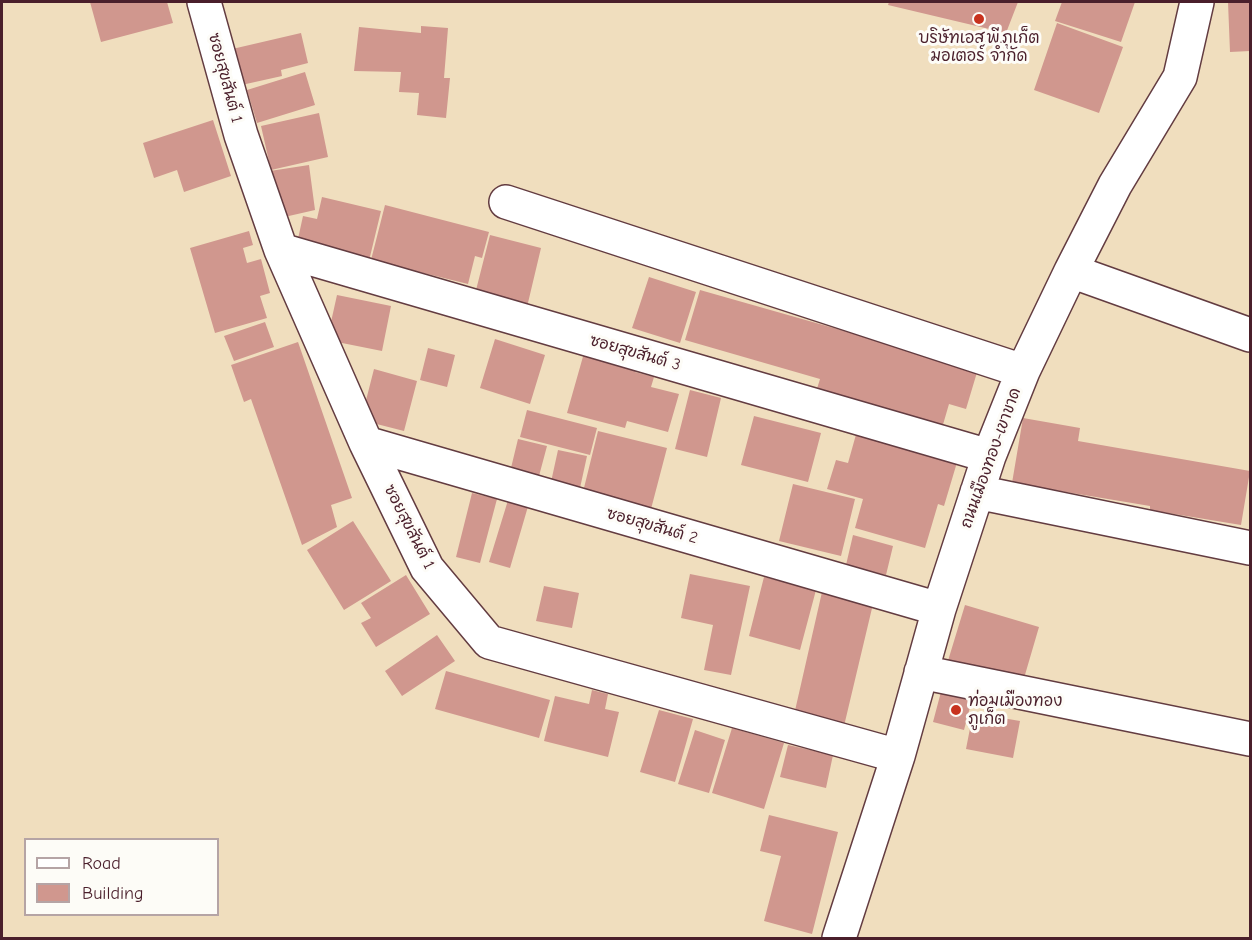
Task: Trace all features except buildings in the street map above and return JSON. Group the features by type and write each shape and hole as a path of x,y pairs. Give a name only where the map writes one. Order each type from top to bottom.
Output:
{"street":[{"name":"ซอยสุขสันต์ 1","path":"204,2 241,135 281,250 366,443 427,568 489,642 898,756"},
{"name":"ถนนเมืองทอง-เขาขาด","path":"839,939 898,756 939,609 989,456 1023,371 1071,271 1115,185 1180,77 1197,2"},
{"path":"506,202 1023,371"},
{"name":"ซอยสุขสันต์ 3","path":"281,250 989,456"},
{"path":"1071,271 1251,335"},
{"name":"ซอยสุขสันต์ 2","path":"366,443 939,609"},
{"path":"977,492 1251,548"},
{"path":"921,672 1251,739"}],"place":[{"name":"บริษัทเอส.พี.ภูเก็ต มอเตอร์ จำกัด","path":"979,19"},
{"name":"ท่อมเมืองทอง ภูเก็ต","path":"956,710"}]}
